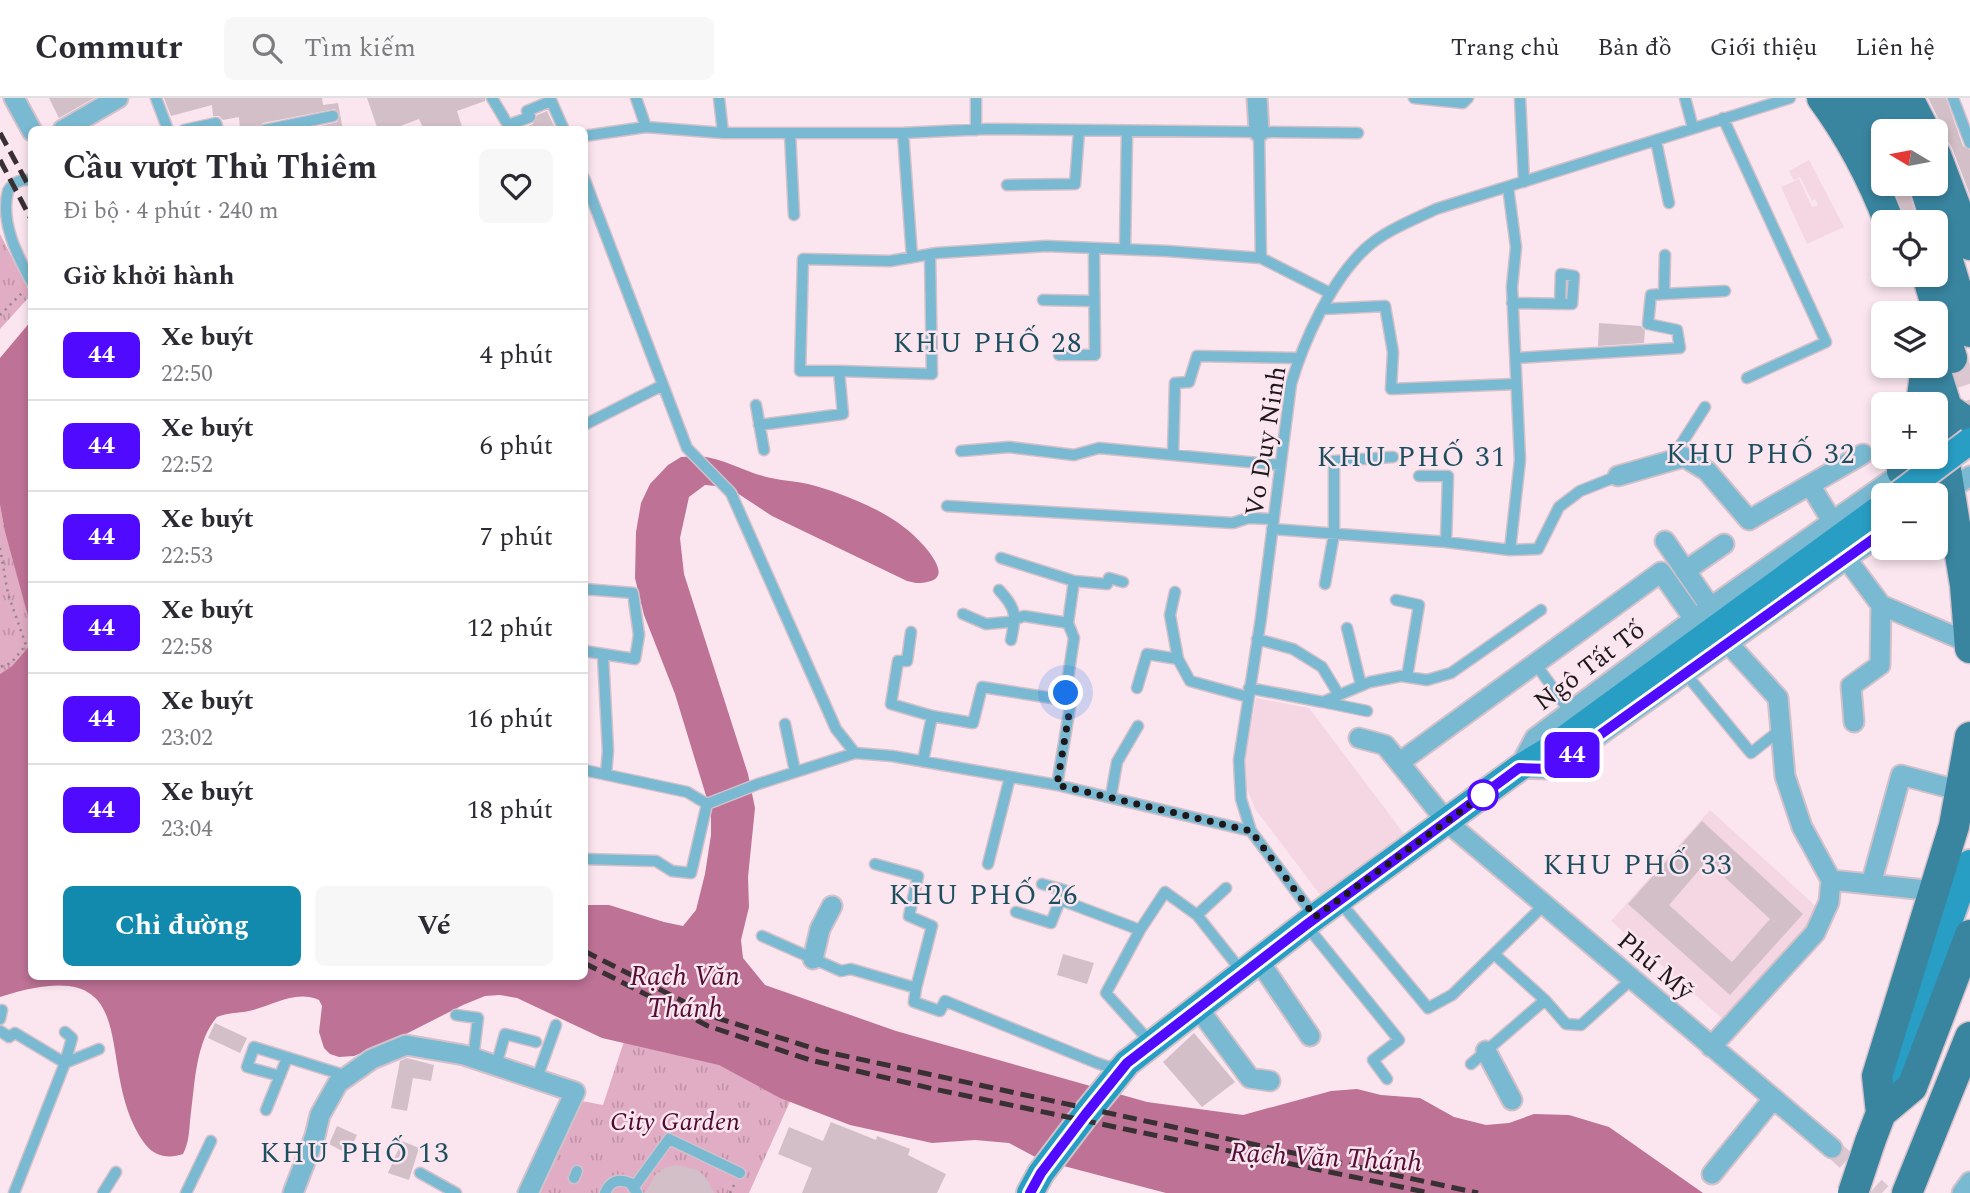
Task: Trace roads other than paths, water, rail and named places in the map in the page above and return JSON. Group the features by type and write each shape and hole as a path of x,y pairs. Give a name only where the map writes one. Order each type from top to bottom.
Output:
{"main road":[{"path":"1822,98 1855,148 1884,210"},
{"path":"1849,98 1871,136"},
{"path":"1879,98 1892,119"},
{"path":"1908,98 1919,119"},
{"path":"1940,196 1970,332"},
{"path":"1946,196 1970,245"},
{"path":"1941,378 1952,416"},
{"path":"1934,469 1952,488 1948,531"},
{"path":"1948,546 1970,648"},
{"path":"1853,1193 1881,1113 1877,1076 1954,826 1970,737"},
{"path":"1881,1113 1912,1087 1970,935"},
{"path":"1907,1193 1970,1037"}],"street":[{"path":"14,98 29,126"},
{"path":"71,126 118,98"},
{"path":"1257,98 1259,132"},
{"path":"1948,186 1970,211"},
{"path":"1618,476 1684,457 1707,471 1749,520 1863,454"},
{"name":"Ngô Tất Tố","path":"1519,768 1535,738 1832,521 1910,469"},
{"path":"1810,485 1832,521"},
{"path":"1031,1190 1085,1115 1127,1063 1310,921 1871,515"},
{"path":"1665,541 1711,608"},
{"path":"1519,768 1552,769 1871,541"},
{"path":"1685,570 1724,544"},
{"path":"1846,558 1881,605 1970,643"},
{"path":"1400,762 1661,572 1694,620"},
{"path":"1854,722 1851,686 1880,665 1881,605"},
{"path":"1711,1047 1815,933 1829,902 1831,880 1802,827 1785,776 1778,698 1727,642"},
{"name":"Phú Mỹ","path":"1359,738 1385,745 1447,822 1832,1148"},
{"path":"1871,884 1901,775 1961,791"},
{"path":"1881,1113 1970,863"},
{"path":"1831,880 1935,891"},
{"path":"813,959 821,929 832,906"},
{"path":"1251,967 1310,1036"},
{"path":"1198,1008 1250,1078 1270,1081"},
{"path":"293,1193 329,1096 338,1083 372,1059 406,1045 473,1059 575,1091 528,1193"},
{"path":"1486,1051 1512,1100"},
{"path":"1712,1174 1773,1099"},
{"path":"1962,1193 1970,1182"}],"lane":[{"path":"156,98 166,126"},
{"path":"492,98 508,125 530,117 527,111 551,99 562,126"},
{"path":"636,98 646,127"},
{"path":"719,98 723,133"},
{"path":"976,98 976,130"},
{"path":"1414,98 1463,103 1468,98"},
{"path":"1520,98 1524,182"},
{"path":"1685,98 1692,128"},
{"name":"Vo Duy Ninh","path":"1387,1079 1373,1060 1399,1040 1310,921 1251,831 1241,799 1239,760 1291,384 1298,358 1331,293 1366,248 1401,226 1436,209 1790,98"},
{"path":"1953,98 1970,143"},
{"path":"286,126 333,117"},
{"path":"1723,118 1826,342 1746,378"},
{"path":"200,126 216,122 217,126"},
{"path":"588,135 646,127 723,133 903,133 976,130 1358,133"},
{"path":"1007,185 1075,184 1079,131"},
{"path":"1125,249 1127,132"},
{"path":"1259,132 1261,258"},
{"path":"790,133 794,215"},
{"path":"903,133 912,257"},
{"path":"1656,141 1669,203"},
{"path":"28,180 18,181 11,186 1,202 4,232 28,276"},
{"path":"1508,187 1516,247 1511,287 1520,460 1510,550"},
{"path":"588,188 687,448 731,493 836,729 855,752"},
{"path":"930,254 932,374 800,371 803,259 890,261 930,254 1046,246 1125,249 1261,258 1331,293"},
{"path":"1059,355 1095,355 1094,248"},
{"path":"1664,294 1665,255"},
{"path":"1516,358 1680,348 1677,330 1648,324 1651,295 1725,291"},
{"path":"1043,300 1094,301"},
{"path":"1512,303 1560,304"},
{"path":"1323,309 1385,306 1393,352 1391,388 1516,384"},
{"path":"1174,455 1175,383 1189,382 1197,356 1298,358"},
{"path":"759,425 843,414 839,371"},
{"path":"588,423 663,385"},
{"path":"756,405 764,450"},
{"path":"1671,461 1705,407"},
{"path":"961,451 1009,447 1074,456 1099,448 1280,465"},
{"path":"1325,583 1334,534 1334,461 1393,457"},
{"path":"1419,476 1448,475 1446,542"},
{"path":"947,506 1233,523 1248,518 1334,534 1446,542 1510,550 1538,548 1559,507 1580,491 1618,476"},
{"path":"1001,558 1074,581 1107,584 1109,578 1124,582"},
{"path":"1057,785 1071,702 1066,691 1074,638 1068,623 1074,581"},
{"path":"588,589 633,593 639,635 635,659 588,652"},
{"path":"999,590 1012,604 1016,617 1012,640"},
{"path":"1175,592 1170,615 1178,659 1190,681 1248,693 1322,702 1367,711"},
{"path":"1395,600 1419,605 1407,677"},
{"path":"1322,702 1370,681 1407,677 1427,680 1451,673 1541,610"},
{"path":"963,614 986,624 1008,622 1024,616 1068,623"},
{"path":"1347,628 1361,685"},
{"path":"911,632 907,661 898,662 891,704 932,716 973,723 982,687 1071,702"},
{"path":"1257,639 1293,649 1322,667 1339,695"},
{"path":"603,654 608,751 606,774"},
{"path":"1138,688 1147,654 1178,659"},
{"path":"1535,663 1570,712"},
{"path":"1685,673 1751,753 1780,730"},
{"path":"923,761 932,716"},
{"path":"785,724 795,771"},
{"path":"1111,796 1117,762 1138,726"},
{"path":"707,804 855,752 1057,785 1251,831"},
{"path":"588,771 687,792 707,804"},
{"path":"988,864 1010,776"},
{"path":"588,859 656,861 672,871 691,873 707,804"},
{"path":"875,864 918,876 909,916 932,926 914,1002 940,1011 946,1001 1109,1068 1144,1045 1152,1044"},
{"path":"1016,912 1051,923 1064,890 1042,884"},
{"path":"1197,915 1226,888"},
{"path":"1152,1044 1107,993 1140,930 1165,892 1197,915 1251,967"},
{"path":"1062,900 1140,930"},
{"path":"1339,900 1428,1008 1452,995 1544,905"},
{"path":"762,936 841,971 851,969 916,988"},
{"path":"1494,954 1545,1000 1566,1024 1581,1025 1632,979"},
{"path":"1471,1064 1545,1000"},
{"path":"456,1015 478,1018 473,1059"},
{"path":"537,1078 556,1025"},
{"path":"0,1031 9,1037 15,1033 65,1063"},
{"path":"14,1193 65,1063 72,1038 65,1032"},
{"path":"496,1066 505,1034 536,1042"},
{"path":"280,1076 247,1067 254,1047 348,1076"},
{"path":"65,1063 99,1049"},
{"path":"266,1110 287,1058"},
{"path":"605,1193 610,1184 620,1180 630,1183 635,1190 669,1139 740,1173"},
{"path":"186,1193 211,1141"},
{"path":"103,1193 116,1172"},
{"path":"420,1173 456,1193"}],"water":[{"path":"28,325 28,616 0,505 0,358"},
{"name":"Rạch Văn Thánh","path":"700,456 719,460 762,476 820,487 872,508 918,539 932,556 939,573 936,579 927,582 907,581 772,516 728,487 705,485 689,497 680,538 684,574 748,774 755,808 748,877 749,907 741,940 743,958 765,985 896,1031 1147,1102 1243,1115 1331,1091 1357,1089 1381,1095 1420,1098 1454,1117 1486,1125 1509,1123 1534,1114 1569,1115 1609,1127 1703,1193 1166,1193 1041,1160 1009,1143 975,1140 932,1143 850,1125 780,1098 719,1065 602,1038 517,998 500,995 485,996 463,1005 406,1034 354,1056 339,1057 324,1048 319,1032 322,1006 319,1000 309,997 291,998 254,1010 217,1017 201,1050 195,1075 188,1139 183,1154 167,1156 153,1152 145,1144 129,1114 109,1024 99,1002 80,989 48,986 0,997 0,674 12,666 28,647 28,980 588,980 588,905 609,905 683,926 696,910 705,874 711,835 711,812 675,694 644,615 635,578 636,532 641,503 650,484 668,465 681,457"}],"tunnel":[{"path":"1952,358 1970,414"},
{"path":"1832,1148 1882,1193"}],"railway":[{"path":"0,133 28,185"},
{"path":"0,160 28,213"},
{"path":"588,953 714,1017 822,1051 1478,1193"},
{"path":"588,965 708,1026 810,1060 934,1089 1430,1193"}],"district":[{"name":"KHU PHỐ 28","path":"988,342"},
{"name":"KHU PHỐ 32","path":"1761,453"},
{"name":"KHU PHỐ 31","path":"1412,456"},
{"name":"KHU PHỐ 33","path":"1638,864"},
{"name":"KHU PHỐ 26","path":"984,894"},
{"name":"KHU PHỐ 13","path":"355,1152"}],"park label":[{"name":"City Garden","path":"675,1121"}]}
